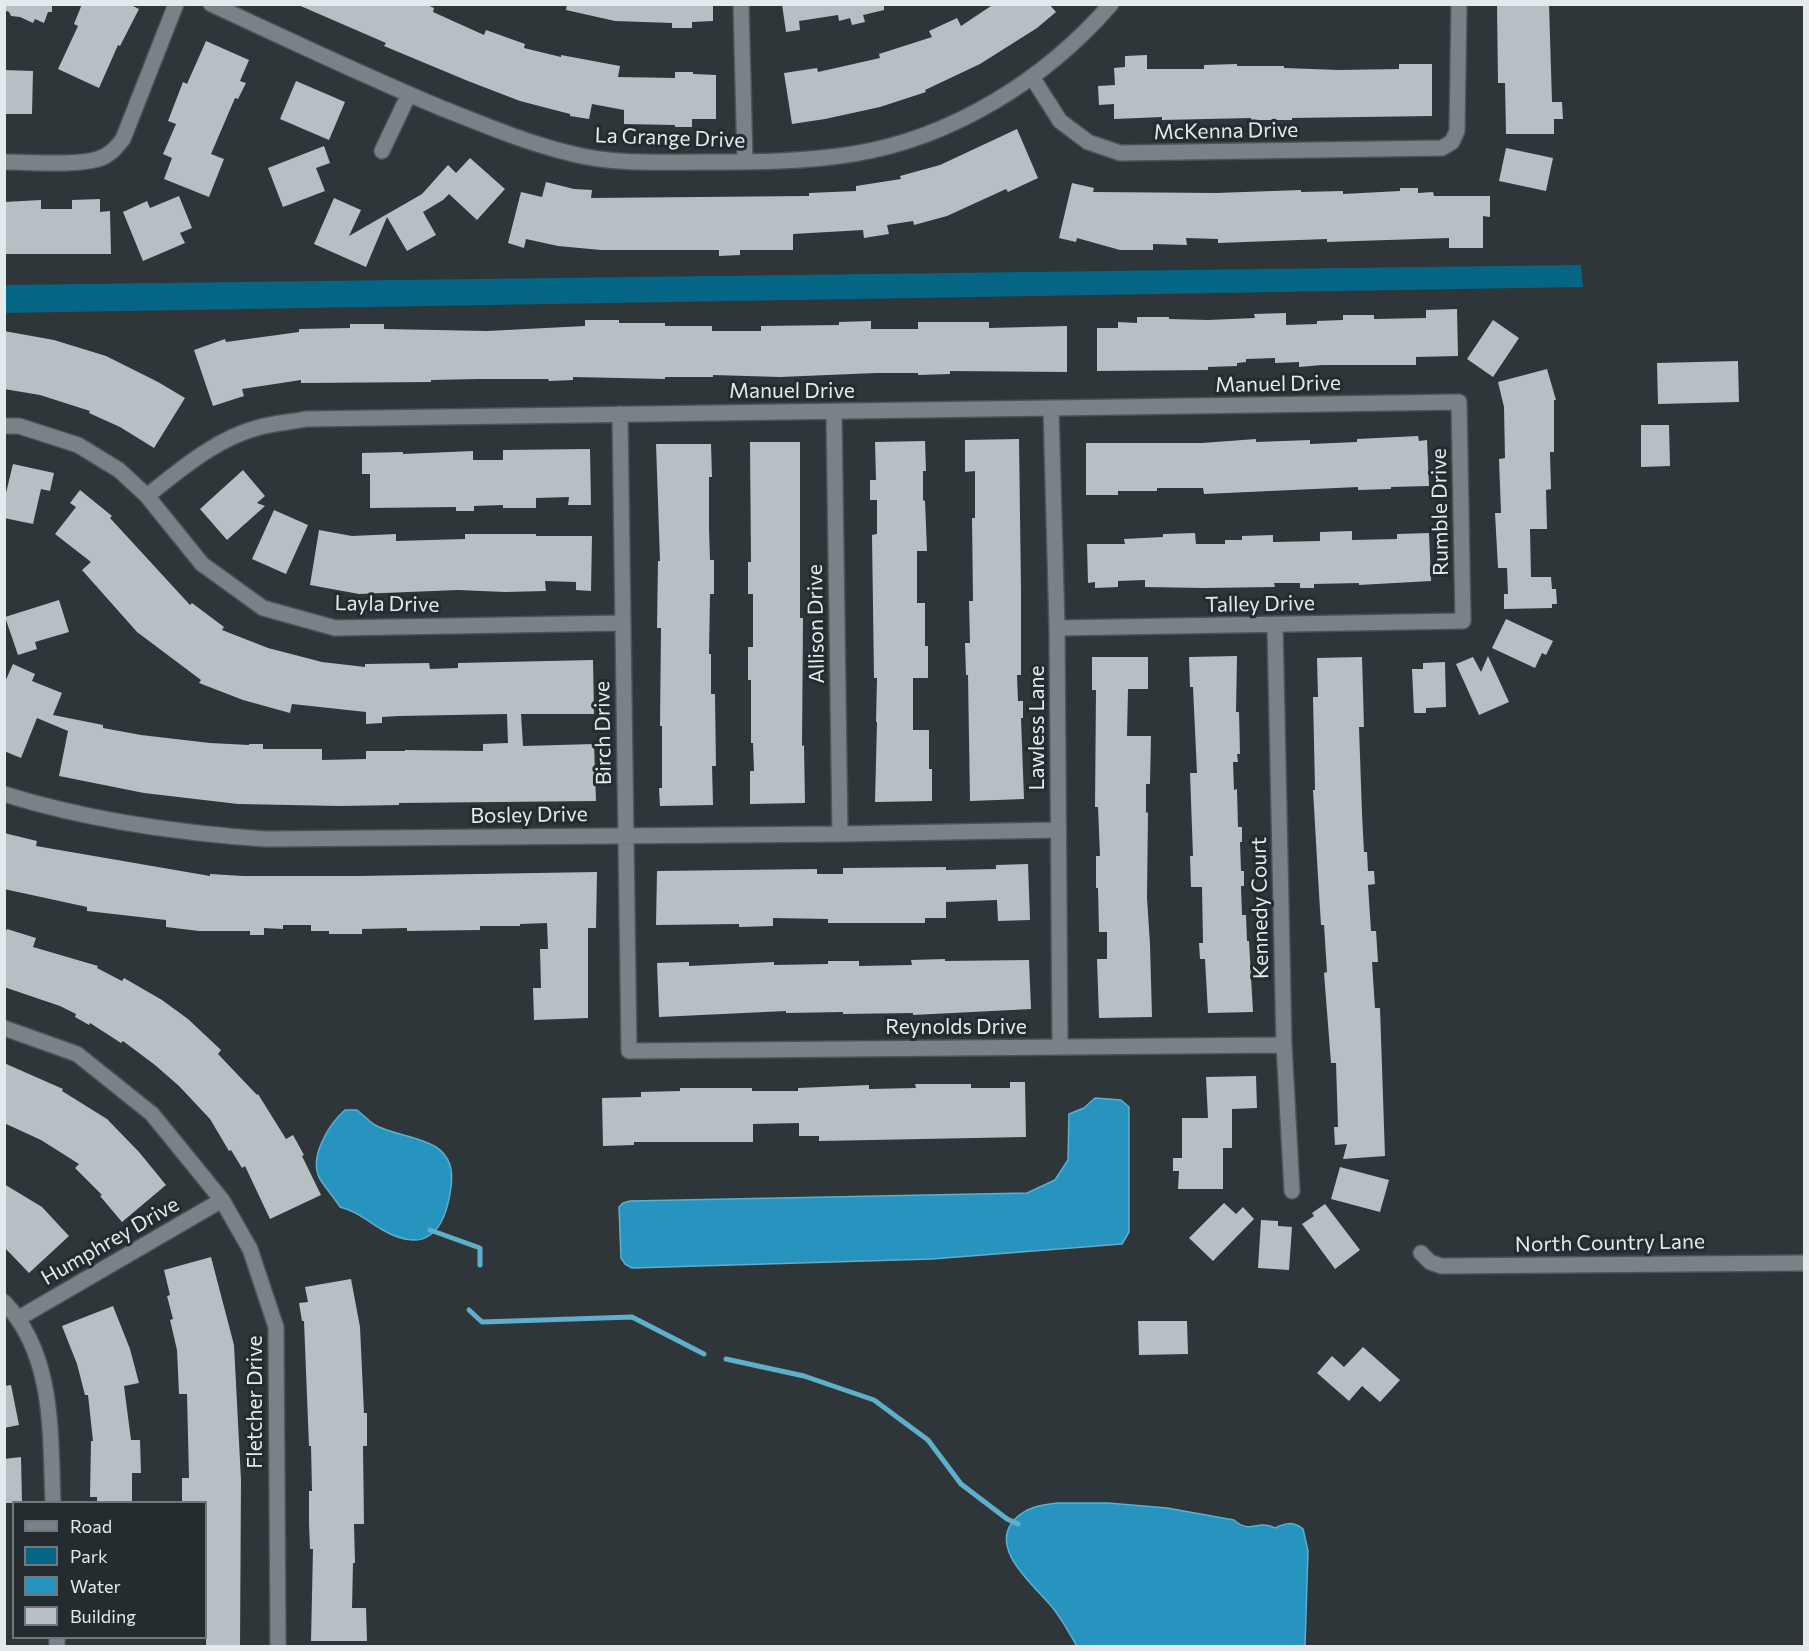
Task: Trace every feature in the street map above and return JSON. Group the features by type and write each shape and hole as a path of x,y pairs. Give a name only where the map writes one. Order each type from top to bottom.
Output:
{"street":[{"path":"4,162 84,162 99,159 113,151 123,139 176,4"},
{"name":"La Grange Drive","path":"211,4 409,94 517,139 572,154 623,161 745,162 814,159 853,154 894,145 933,131 973,113 1032,77 1076,40 1111,4"},
{"path":"741,4 745,162"},
{"name":"McKenna Drive","path":"1032,77 1060,122 1088,142 1120,153 1448,146 1457,131 1459,4"},
{"path":"382,151 409,94"},
{"name":"Manuel Drive","path":"147,496 218,443 260,427 306,419 1459,402"},
{"name":"Rumble Drive","path":"1459,402 1463,621"},
{"name":"Lawless Lane","path":"1051,408 1057,628 1060,1047"},
{"name":"Allison Drive","path":"834,412 840,834"},
{"name":"Birch Drive","path":"620,414 628,1051"},
{"name":"Layla Drive","path":"4,426 20,426 78,445 119,470 147,496 202,564 263,608 335,628 623,623"},
{"name":"Talley Drive","path":"1057,628 1463,621"},
{"name":"Kennedy Court","path":"1275,625 1284,1045 1292,1191"},
{"name":"Bosley Drive","path":"4,794 75,814 132,825 194,834 266,839 1058,830"},
{"name":"Fletcher Drive","path":"4,1028 77,1054 152,1114 222,1200 250,1249 276,1327 278,1647"},
{"name":"Reynolds Drive","path":"628,1051 1284,1045"},
{"name":"Humphrey Drive","path":"19,1318 222,1200"},
{"name":"North Country Lane","path":"1421,1253 1430,1262 1441,1266 1804,1263"},
{"path":"4,1302 19,1318 40,1362 49,1407 53,1501"}],"green space":[{"path":"1581,265 1583,287 4,313 5,285"}],"water":[{"path":"1095,1098 1121,1100 1129,1107 1129,1232 1122,1244 932,1259 632,1268 621,1258 619,1207 630,1201 1027,1193 1055,1180 1068,1160 1069,1114 1084,1108"},
{"path":"345,1110 357,1110 375,1125 429,1143 445,1155 452,1175 448,1203 444,1217 430,1235 410,1240 396,1237 356,1213 340,1207 322,1183 317,1171 318,1152 327,1132"},
{"path":"1057,1503 1108,1503 1167,1508 1234,1520 1249,1527 1263,1525 1275,1528 1289,1524 1299,1526 1303,1529 1308,1551 1305,1646 1077,1646 1056,1612 1016,1566 1006,1542 1008,1530 1020,1515 1034,1507"}],"building":[{"path":"4,4 52,4 52,12 48,12 44,23 35,19 33,23 11,16 4,10"},
{"path":"82,4 129,4 139,9 120,46 118,45 99,88 58,69 78,26 74,24"},
{"path":"296,4 425,4 434,8 433,12 484,35 486,30 525,44 524,48 561,57 561,55 620,66 618,77 675,78 675,72 716,75 716,119 692,119 692,127 624,124 624,110 592,104 589,119 570,116 570,114 520,101 468,81 384,46 386,43"},
{"path":"567,4 713,4 713,21 692,22 692,28 672,28 672,23 615,21 566,10"},
{"path":"782,4 884,4 884,10 863,15 865,22 852,25 850,18 839,21 838,15 799,21 800,30 786,32"},
{"path":"994,4 1049,4 1056,12 1037,28 980,64 925,90 926,92 880,107 792,124 784,73 817,68 818,72 880,58 879,54 932,37 929,31 957,18 961,26"},
{"path":"1497,4 1549,4 1552,102 1562,102 1563,119 1554,119 1554,134 1506,134 1505,83 1498,83"},
{"path":"206,41 249,60 240,81 246,83 238,99 235,98 211,154 224,159 209,197 164,179 172,158 163,154 176,124 168,121 183,82 187,84"},
{"path":"1147,55 1147,69 1204,69 1204,65 1237,64 1237,66 1284,66 1284,68 1339,70 1399,69 1399,64 1432,64 1432,116 1292,118 1292,120 1251,120 1251,118 1162,120 1162,117 1114,119 1114,104 1099,105 1098,86 1115,85 1114,68 1125,67 1125,56"},
{"path":"4,70 33,71 32,114 4,114"},
{"path":"296,81 345,102 329,140 280,119"},
{"path":"1017,129 1038,178 1008,192 1006,189 947,216 914,225 913,221 887,225 889,234 864,238 863,230 793,234 793,250 740,250 740,255 719,256 719,250 601,250 558,246 526,239 524,248 508,243 521,192 542,197 546,182 574,189 592,190 591,198 809,196 809,193 856,191 856,186 901,179 900,176 940,165"},
{"path":"324,146 330,163 316,168 325,191 283,207 268,168"},
{"path":"1506,148 1553,158 1546,191 1499,181"},
{"path":"470,158 505,189 477,220 449,194 423,212 436,235 407,251 387,217 366,267 314,244 334,198 361,210 349,236 422,194 448,165 456,173"},
{"path":"1072,183 1094,188 1093,192 1216,193 1301,190 1301,192 1343,191 1343,194 1418,188 1418,193 1433,192 1434,196 1490,196 1490,217 1483,216 1483,248 1449,248 1449,238 1218,243 1218,239 1186,238 1187,245 1153,244 1153,250 1120,250 1077,238 1076,242 1059,238"},
{"path":"179,196 192,228 180,233 185,243 143,261 123,212 147,201 150,208"},
{"path":"100,199 100,212 110,211 111,254 4,254 4,202 41,200 41,209 72,209 72,200"},
{"path":"1457,309 1458,356 1416,357 1416,365 1299,367 1299,362 1275,363 1275,358 1246,359 1246,362 1237,363 1237,366 1208,367 1208,370 1097,371 1097,328 1118,328 1118,322 1137,323 1137,317 1208,320 1255,318 1254,314 1286,313 1286,325 1343,320 1343,315 1374,315 1374,319 1426,318 1426,310"},
{"path":"585,320 665,323 665,326 712,326 712,331 761,331 761,326 839,325 839,322 871,321 871,329 918,329 918,322 989,322 989,328 1067,326 1067,372 950,371 950,374 876,373 780,377 713,375 713,377 665,377 665,379 573,377 573,380 549,381 548,379 478,379 431,380 431,382 301,383 301,380 242,389 244,396 213,406 194,350 225,339 226,342 299,332 299,329 350,328 350,324 384,324 384,329 487,331 585,326"},
{"path":"1493,320 1519,338 1493,377 1467,359"},
{"path":"4,331 54,340 106,356 185,398 154,448 120,427 89,413 90,411 40,395 4,389"},
{"path":"1738,361 1739,402 1658,404 1657,363"},
{"path":"1547,369 1556,400 1554,400 1554,452 1550,452 1551,489 1546,490 1547,529 1530,529 1531,577 1551,577 1552,589 1556,589 1557,604 1552,604 1552,608 1504,609 1504,594 1508,594 1507,568 1498,568 1495,513 1501,513 1499,459 1505,458 1504,407 1498,382"},
{"path":"1641,425 1669,425 1670,466 1641,467"},
{"path":"1418,436 1419,441 1427,440 1429,486 1204,494 1203,488 1157,488 1157,491 1118,491 1118,495 1086,495 1086,443 1202,443 1256,439 1256,442 1310,440 1310,444"},
{"path":"1019,439 1021,675 1017,675 1018,701 1023,701 1023,718 1021,718 1024,799 970,801 968,675 966,675 965,643 970,643 969,601 973,601 972,518 975,518 975,471 965,472 965,440"},
{"path":"925,441 926,471 923,471 923,500 925,501 927,551 917,551 917,603 925,603 928,678 913,678 913,730 929,730 932,801 875,802 877,678 874,678 872,535 877,534 877,500 870,500 870,480 876,480 875,442"},
{"path":"750,442 800,442 800,618 803,618 802,746 804,745 805,803 750,804 750,771 754,771 753,743 751,743 751,680 748,680 748,647 753,647 753,594 748,594 748,562 751,562"},
{"path":"656,444 711,444 709,529 710,560 714,560 714,594 710,594 709,654 711,654 711,694 715,694 716,766 712,766 713,805 660,806 659,788 662,788 661,628 657,628 658,561 660,561"},
{"path":"590,449 591,505 568,505 569,497 536,498 536,508 503,508 503,505 474,506 474,511 456,511 456,507 370,508 370,474 362,474 362,453 473,451 473,460 503,460 503,450"},
{"path":"13,464 54,473 50,491 41,489 33,524 4,518 4,501"},
{"path":"243,470 265,496 257,503 265,506 227,540 200,509"},
{"path":"80,490 112,516 110,518 190,605 192,603 224,627 222,630 268,648 322,662 365,667 365,664 429,663 430,669 458,668 458,663 593,660 594,714 521,714 523,746 594,744 596,801 399,803 399,805 340,806 238,804 144,793 59,776 68,731 37,718 21,758 4,751 4,684 13,664 35,674 32,681 62,693 53,715 141,735 210,743 263,744 263,749 322,749 322,760 366,759 366,751 483,751 483,744 508,743 507,714 382,717 382,723 366,724 366,712 292,704 290,713 243,700 199,683 201,680 137,632 82,570 91,562 55,534 76,507 70,503"},
{"path":"274,510 308,525 286,574 252,559"},
{"path":"319,530 352,536 396,534 396,541 465,539 465,534 592,536 591,591 576,590 576,582 545,581 546,591 505,592 458,590 359,594 310,585"},
{"path":"1352,531 1352,540 1397,539 1397,534 1429,533 1431,581 1359,585 1359,583 1314,584 1314,588 1300,588 1300,583 1274,583 1275,587 1145,587 1145,580 1118,581 1118,587 1095,588 1095,582 1088,583 1087,544 1125,544 1124,539 1195,533 1196,544 1225,544 1225,540 1242,540 1242,536 1273,535 1273,542 1320,541 1320,532"},
{"path":"59,600 69,632 35,642 37,649 18,655 5,617"},
{"path":"1506,619 1553,641 1546,655 1542,653 1535,668 1492,648"},
{"path":"1237,656 1236,712 1239,712 1240,754 1237,754 1238,762 1233,762 1234,790 1237,789 1238,827 1242,827 1242,842 1240,842 1244,886 1241,886 1242,915 1246,915 1247,941 1249,941 1253,1012 1208,1013 1205,959 1200,959 1199,943 1203,943 1202,887 1191,887 1190,856 1193,856 1190,773 1197,773 1193,687 1190,687 1189,657"},
{"path":"1488,656 1509,702 1479,715 1456,664 1473,657 1481,672"},
{"path":"1092,657 1148,657 1148,689 1128,689 1127,736 1151,736 1150,784 1146,784 1146,813 1148,812 1147,898 1152,1017 1099,1018 1097,959 1107,959 1107,932 1099,932 1098,888 1096,888 1096,856 1100,856 1098,807 1095,807 1096,690 1092,690"},
{"path":"1362,657 1364,727 1359,727 1362,814 1364,852 1367,852 1368,871 1374,871 1375,884 1368,885 1371,931 1376,931 1378,962 1372,962 1375,1008 1380,1008 1385,1156 1343,1159 1347,1144 1335,1145 1334,1127 1338,1127 1336,1063 1331,1063 1324,973 1327,972 1324,925 1321,925 1313,790 1315,790 1313,697 1318,697 1317,658"},
{"path":"1445,662 1446,707 1426,708 1426,713 1414,713 1412,669 1423,669 1423,663"},
{"path":"4,833 37,841 36,846 210,876 210,874 358,876 597,872 596,928 588,928 588,1018 534,1020 533,988 541,988 540,949 548,949 547,923 480,926 480,930 362,929 362,934 329,934 329,931 311,931 311,925 283,925 283,929 264,928 264,935 250,935 250,931 199,931 166,927 166,920 87,911 87,907 4,889"},
{"path":"1028,864 1030,920 998,921 997,900 946,902 946,918 925,918 925,923 828,923 828,919 773,918 773,926 656,925 657,871 817,869 817,874 843,874 843,868 996,869 996,865"},
{"path":"7,929 36,938 33,947 98,966 97,968 122,981 124,978 162,1000 188,1019 221,1050 218,1054 258,1094 286,1139 293,1135 321,1195 270,1219 245,1166 242,1168 231,1150 229,1151 210,1119 179,1086 155,1065 123,1041 121,1043 90,1023 89,1025 75,1017 76,1014 60,1006 4,987 4,936"},
{"path":"945,959 945,961 1029,960 1031,1009 913,1015 913,1013 786,1013 786,1011 659,1017 657,963 689,962 689,966 774,962 774,965 828,964 828,961 859,961 859,966 912,965 911,960"},
{"path":"4,1063 63,1089 62,1091 107,1119 139,1152 166,1185 122,1222 100,1196 102,1195 75,1168 79,1164 41,1140 4,1123"},
{"path":"1256,1076 1257,1108 1232,1109 1232,1148 1223,1148 1223,1189 1178,1189 1179,1171 1173,1171 1173,1158 1182,1158 1182,1118 1208,1118 1206,1077"},
{"path":"1010,1082 1025,1082 1026,1137 819,1141 819,1136 799,1136 799,1123 753,1124 753,1142 634,1142 634,1145 603,1146 602,1098 641,1097 641,1092 680,1091 680,1088 752,1088 752,1091 798,1091 798,1088 869,1085 869,1089 916,1088 915,1084 971,1084 971,1088 1010,1088"},
{"path":"1340,1167 1389,1180 1380,1212 1331,1199"},
{"path":"4,1184 42,1207 69,1236 29,1273 4,1247"},
{"path":"1224,1203 1236,1214 1243,1207 1254,1219 1213,1261 1189,1238"},
{"path":"1325,1204 1360,1250 1335,1269 1302,1224 1314,1216 1312,1213"},
{"path":"1261,1220 1278,1221 1278,1226 1292,1227 1289,1270 1258,1268"},
{"path":"211,1257 234,1345 241,1480 240,1647 206,1647 207,1501 182,1501 182,1478 189,1478 187,1394 179,1394 177,1350 170,1320 173,1319 164,1270"},
{"path":"351,1279 360,1327 364,1413 367,1413 367,1446 363,1446 364,1524 354,1524 355,1563 353,1563 352,1608 366,1608 367,1641 311,1641 313,1549 310,1549 309,1491 312,1491 311,1446 309,1446 304,1321 302,1321 299,1303 308,1302 305,1287"},
{"path":"113,1306 130,1349 139,1383 124,1386 131,1440 140,1440 141,1473 132,1473 132,1501 97,1501 97,1497 90,1497 91,1441 93,1441 88,1395 85,1395 77,1364 62,1326"},
{"path":"1138,1321 1187,1321 1188,1354 1139,1355"},
{"path":"1363,1347 1400,1380 1380,1402 1362,1386 1349,1401 1317,1373 1332,1356 1344,1367"},
{"path":"11,1385 19,1425 4,1428 4,1386"},
{"path":"21,1457 22,1501 4,1503 4,1459"}],"waterway":[{"path":"430,1230 480,1248 480,1265"},
{"path":"469,1310 482,1322 632,1317 704,1354"},
{"path":"726,1359 804,1376 874,1400 928,1440 961,1484 1007,1519 1018,1524"}]}
